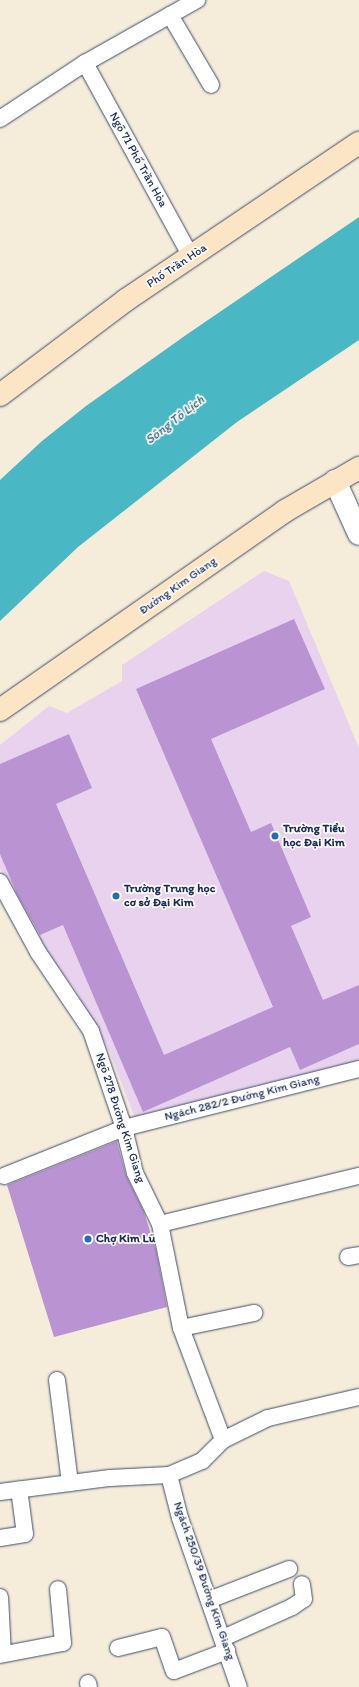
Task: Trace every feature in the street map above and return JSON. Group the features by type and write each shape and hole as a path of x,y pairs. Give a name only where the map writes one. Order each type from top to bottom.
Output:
{"main road":[{"name":"Phố Trần Hòa","path":"0,395 126,300 359,143"},
{"name":"Đường Kim Giang","path":"0,710 285,511 359,468"}],"street":[{"path":"335,481 359,534"}],"lane":[{"path":"0,119 85,63 197,0"},
{"path":"170,15 211,85"},
{"name":"Ngõ 71 Phố Trần Hòa","path":"85,63 191,257"},
{"name":"Ngõ 278 Đường Kim Giang","path":"0,882 38,952 91,1031 124,1128 134,1173 160,1224 181,1328 223,1440"},
{"name":"Ngách 282/2 Đường Kim Giang","path":"4,1176 124,1128 359,1069"},
{"path":"160,1224 359,1176"},
{"path":"181,1328 257,1312"},
{"path":"57,1380 70,1483"},
{"path":"0,1492 110,1478 170,1476 202,1461 223,1440 268,1418 359,1397"},
{"name":"Ngách 250/39 Đường Kim Giang","path":"170,1476 180,1518 239,1687"},
{"path":"0,1538 25,1534 19,1490"},
{"path":"209,1600 288,1569"},
{"path":"118,1648 162,1638 174,1671 292,1608 304,1599 302,1584"},
{"path":"0,1597 1,1655 62,1643 58,1588"}],"shaded area":[{"path":"264,571 289,581 359,748 359,1061 136,1121 109,1051 76,991 36,937 0,869 0,745 49,706 67,713 122,681 122,665"}],"water":[{"name":"Sông Tô Lịch","path":"359,217 359,340 237,422 78,547 0,621 0,480 42,441 86,406 186,335"}],"building":[{"path":"294,619 325,689 211,739 251,832 271,823 311,917 291,926 323,1000 359,985 359,1044 300,1070 290,1047 143,1112 63,925 40,935 17,894 0,854 0,764 69,734 92,788 56,804 164,1055 273,1007 136,689"},
{"name":"Chợ Kim Lũ","path":"117,1141 126,1175 144,1212 156,1250 167,1307 54,1337 7,1185"}],"place":[{"name":"Trường Tiểu học Đại Kim","path":"275,836"},
{"name":"Trường Trung học cơ sở Đại Kim","path":"116,896"},
{"name":"Chợ Kim Lũ","path":"88,1239"}]}
